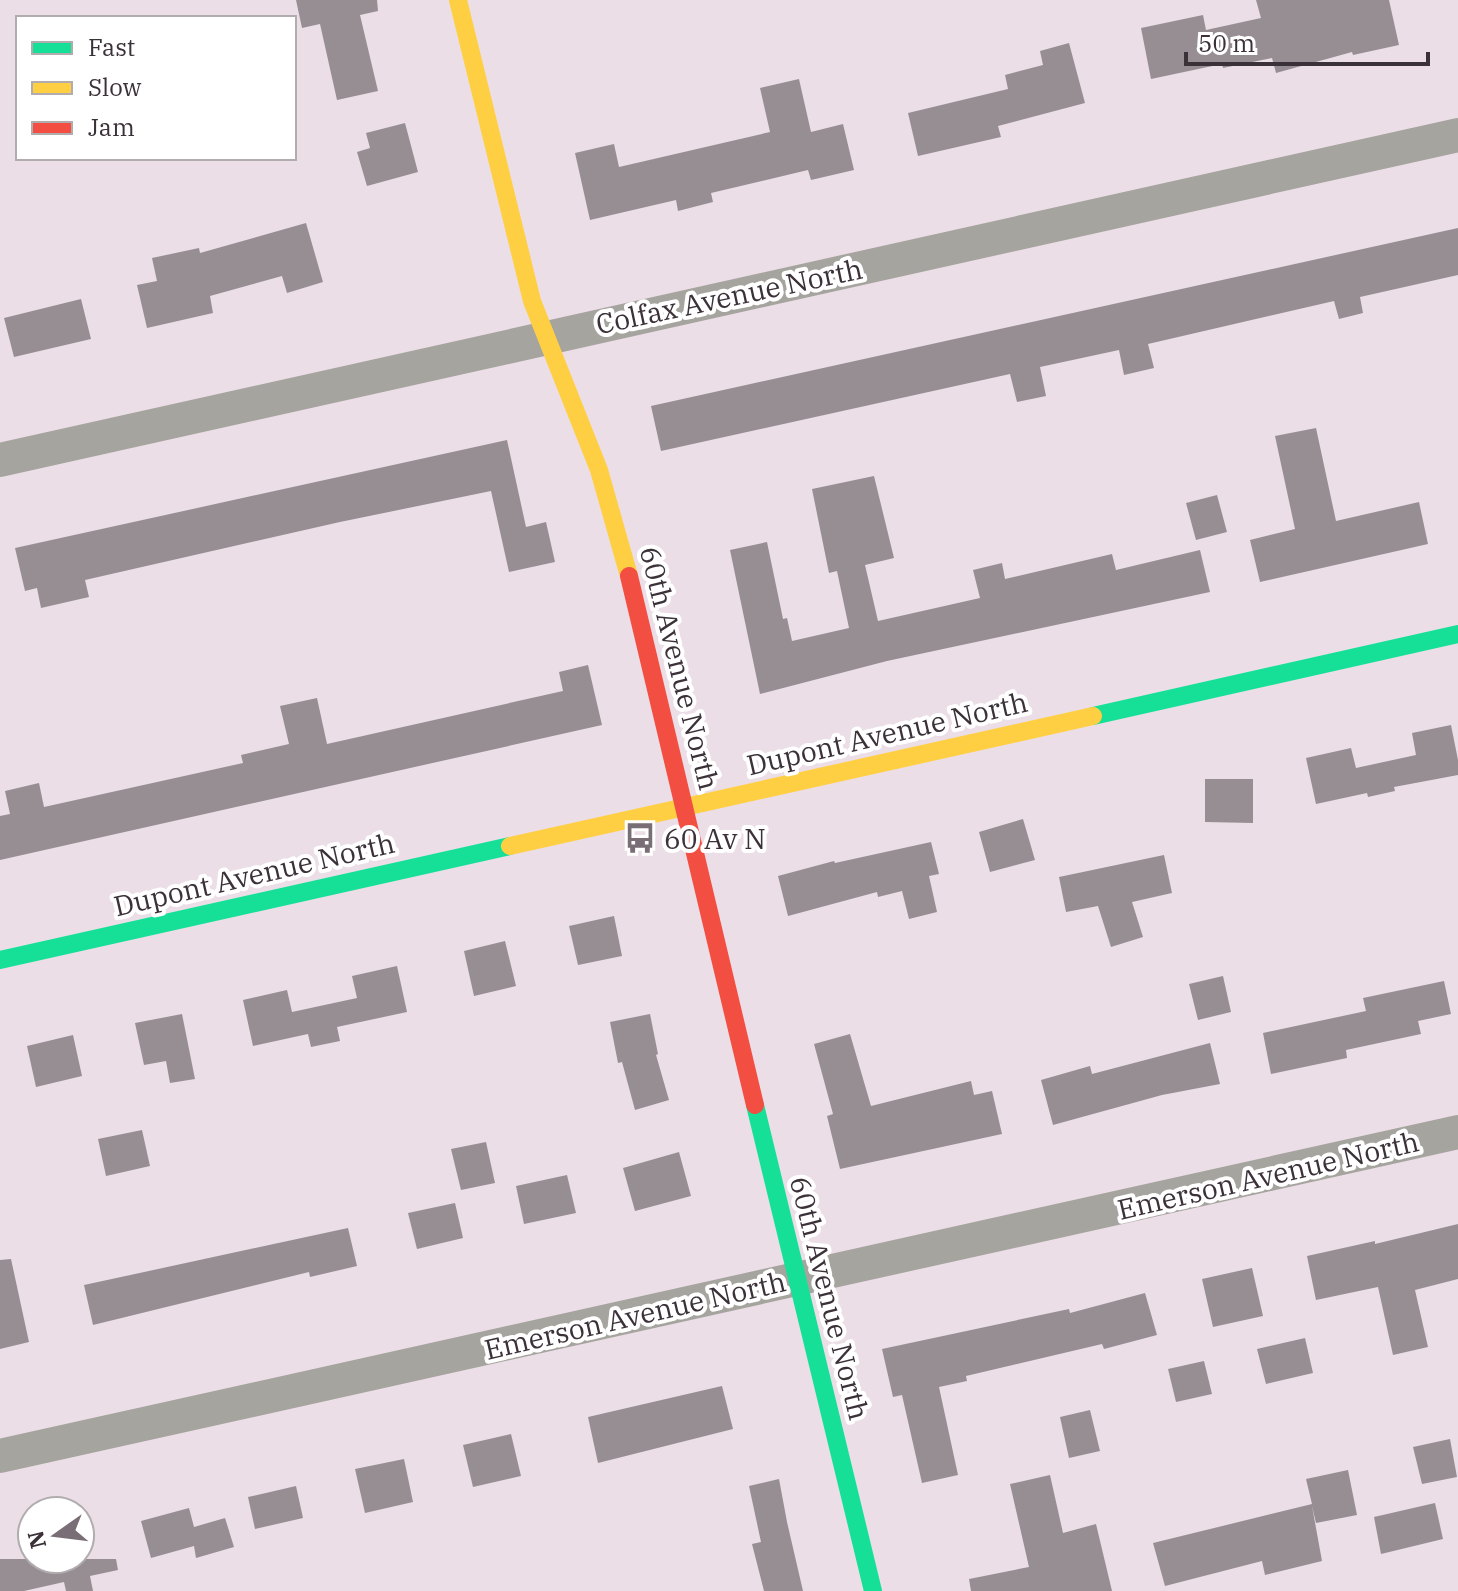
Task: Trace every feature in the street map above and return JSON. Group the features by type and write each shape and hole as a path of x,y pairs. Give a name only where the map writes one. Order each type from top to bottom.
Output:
{"street":[{"name":"60th Avenue North","path":"458,0 532,301 599,470 624,555 873,1591"},
{"name":"Colfax Avenue North","path":"0,460 1458,135"},
{"name":"Dupont Avenue North","path":"0,960 1458,634"},
{"name":"Emerson Avenue North","path":"0,1456 1458,1132"}],"building":[{"path":"296,0 377,0 378,11 360,15 378,91 337,100 320,24 302,28"},
{"path":"1256,0 1389,0 1399,45 1353,55 1352,52 1276,73 1272,58 1223,68 1222,64 1151,79 1141,28 1203,15 1206,30 1261,18"},
{"path":"1069,43 1085,103 998,126 1001,137 918,156 908,113 1008,89 1005,75 1043,65 1040,51"},
{"path":"799,79 811,132 843,124 854,170 811,180 808,170 711,193 713,202 678,211 676,200 590,220 575,153 614,144 619,167 770,132 760,88"},
{"path":"405,123 418,172 367,186 357,152 370,148 366,133"},
{"path":"306,223 323,282 287,293 282,276 210,296 213,313 147,328 137,285 157,281 152,258 199,248 200,253"},
{"path":"1458,228 1458,275 1360,297 1363,313 1339,319 1334,301 1148,344 1154,368 1124,375 1119,350 1040,367 1046,396 1017,402 1010,374 661,451 651,406"},
{"path":"81,299 91,339 14,357 4,318"},
{"path":"1316,428 1336,521 1419,502 1428,544 1260,582 1250,540 1295,529 1275,436"},
{"path":"507,440 526,527 546,522 555,562 509,572 491,491 85,580 89,597 41,608 37,588 25,591 15,548"},
{"path":"874,476 894,558 865,565 878,621 980,598 973,570 1002,563 1005,579 1112,554 1116,570 1200,550 1210,592 887,661 760,694 730,550 767,542 783,619 787,618 792,641 849,628 837,571 829,573 812,489"},
{"path":"1217,495 1227,532 1196,540 1186,503"},
{"path":"588,665 602,725 0,860 0,816 10,814 5,791 39,783 44,807 243,763 241,755 289,744 280,706 317,698 327,744 563,691 559,672"},
{"path":"1451,725 1458,775 1394,787 1395,791 1368,797 1367,793 1316,804 1306,758 1351,748 1356,768 1416,755 1412,733"},
{"path":"1205,779 1253,779 1253,823 1205,822"},
{"path":"1023,819 1035,860 990,872 979,832"},
{"path":"931,842 939,874 929,876 937,912 909,919 902,891 878,897 877,892 788,916 778,876 834,861"},
{"path":"1164,855 1172,893 1132,902 1143,937 1111,947 1098,906 1066,912 1059,877"},
{"path":"614,916 622,956 578,965 569,926"},
{"path":"505,941 516,986 474,996 464,951"},
{"path":"397,966 407,1012 337,1027 340,1041 311,1047 308,1034 253,1046 243,1000 287,990 292,1012 357,998 352,976"},
{"path":"1223,976 1231,1012 1198,1020 1189,984"},
{"path":"1444,981 1451,1014 1418,1021 1421,1034 1346,1050 1347,1058 1271,1074 1263,1033 1366,1011 1363,998"},
{"path":"182,1014 195,1079 170,1083 166,1061 144,1065 135,1023"},
{"path":"650,1014 656,1055 669,1100 635,1110 622,1062 618,1063 610,1022"},
{"path":"850,1034 871,1106 971,1081 974,1095 992,1091 1002,1134 840,1169 827,1116 833,1114 814,1044"},
{"path":"73,1035 82,1076 36,1087 27,1046"},
{"path":"1210,1043 1220,1084 1162,1095 1053,1125 1041,1080 1090,1066 1092,1074"},
{"path":"142,1130 150,1166 106,1176 98,1139"},
{"path":"486,1142 495,1183 461,1190 451,1149"},
{"path":"679,1152 691,1196 635,1211 623,1168"},
{"path":"567,1175 576,1213 524,1224 516,1186"},
{"path":"455,1203 463,1238 417,1249 408,1213"},
{"path":"1458,1224 1458,1279 1415,1290 1428,1347 1393,1355 1378,1287 1316,1300 1307,1256"},
{"path":"348,1228 357,1266 310,1277 309,1272 93,1325 84,1285"},
{"path":"11,1259 29,1342 0,1349 0,1260"},
{"path":"1252,1268 1263,1316 1213,1327 1202,1279"},
{"path":"1145,1293 1157,1335 1104,1349 1102,1344 966,1376 967,1381 939,1387 958,1475 922,1483 902,1395 893,1397 882,1349 1069,1309 1070,1313"},
{"path":"1305,1338 1313,1373 1266,1384 1257,1349"},
{"path":"1204,1361 1212,1394 1176,1402 1168,1369"},
{"path":"722,1386 733,1429 598,1463 588,1417"},
{"path":"1090,1410 1100,1451 1069,1458 1060,1417"},
{"path":"511,1434 521,1476 473,1487 463,1445"},
{"path":"1450,1439 1457,1477 1422,1484 1413,1447"},
{"path":"404,1459 413,1502 365,1513 355,1469"},
{"path":"1348,1470 1357,1515 1316,1523 1312,1506 1322,1561 1265,1575 1262,1561 1165,1586 1153,1543 1312,1504 1306,1479"},
{"path":"1050,1475 1063,1533 1096,1524 1112,1591 971,1591 969,1579 1029,1567 1010,1484"},
{"path":"779,1479 803,1591 764,1591 752,1544 761,1542 749,1486"},
{"path":"296,1486 303,1518 255,1529 248,1497"},
{"path":"1435,1503 1443,1539 1381,1554 1374,1517"},
{"path":"189,1508 194,1527 225,1518 234,1547 196,1558 194,1546 151,1558 141,1521"},
{"path":"0,1559 16,1559 16,1575 95,1575 90,1576 93,1591 66,1591 64,1582 24,1591 0,1591"},
{"path":"96,1559 116,1559 118,1570 96,1575"}],"traffic: fast":[{"path":"1093,716 1458,634"},
{"path":"0,960 510,846"},
{"path":"755,1105 873,1591"}],"traffic: slow":[{"path":"458,0 532,301 599,470 629,576"},
{"path":"510,846 1093,716"}],"traffic: jam":[{"path":"629,576 755,1105"}],"place":[{"name":"60 Av N","path":"640,838"}]}
